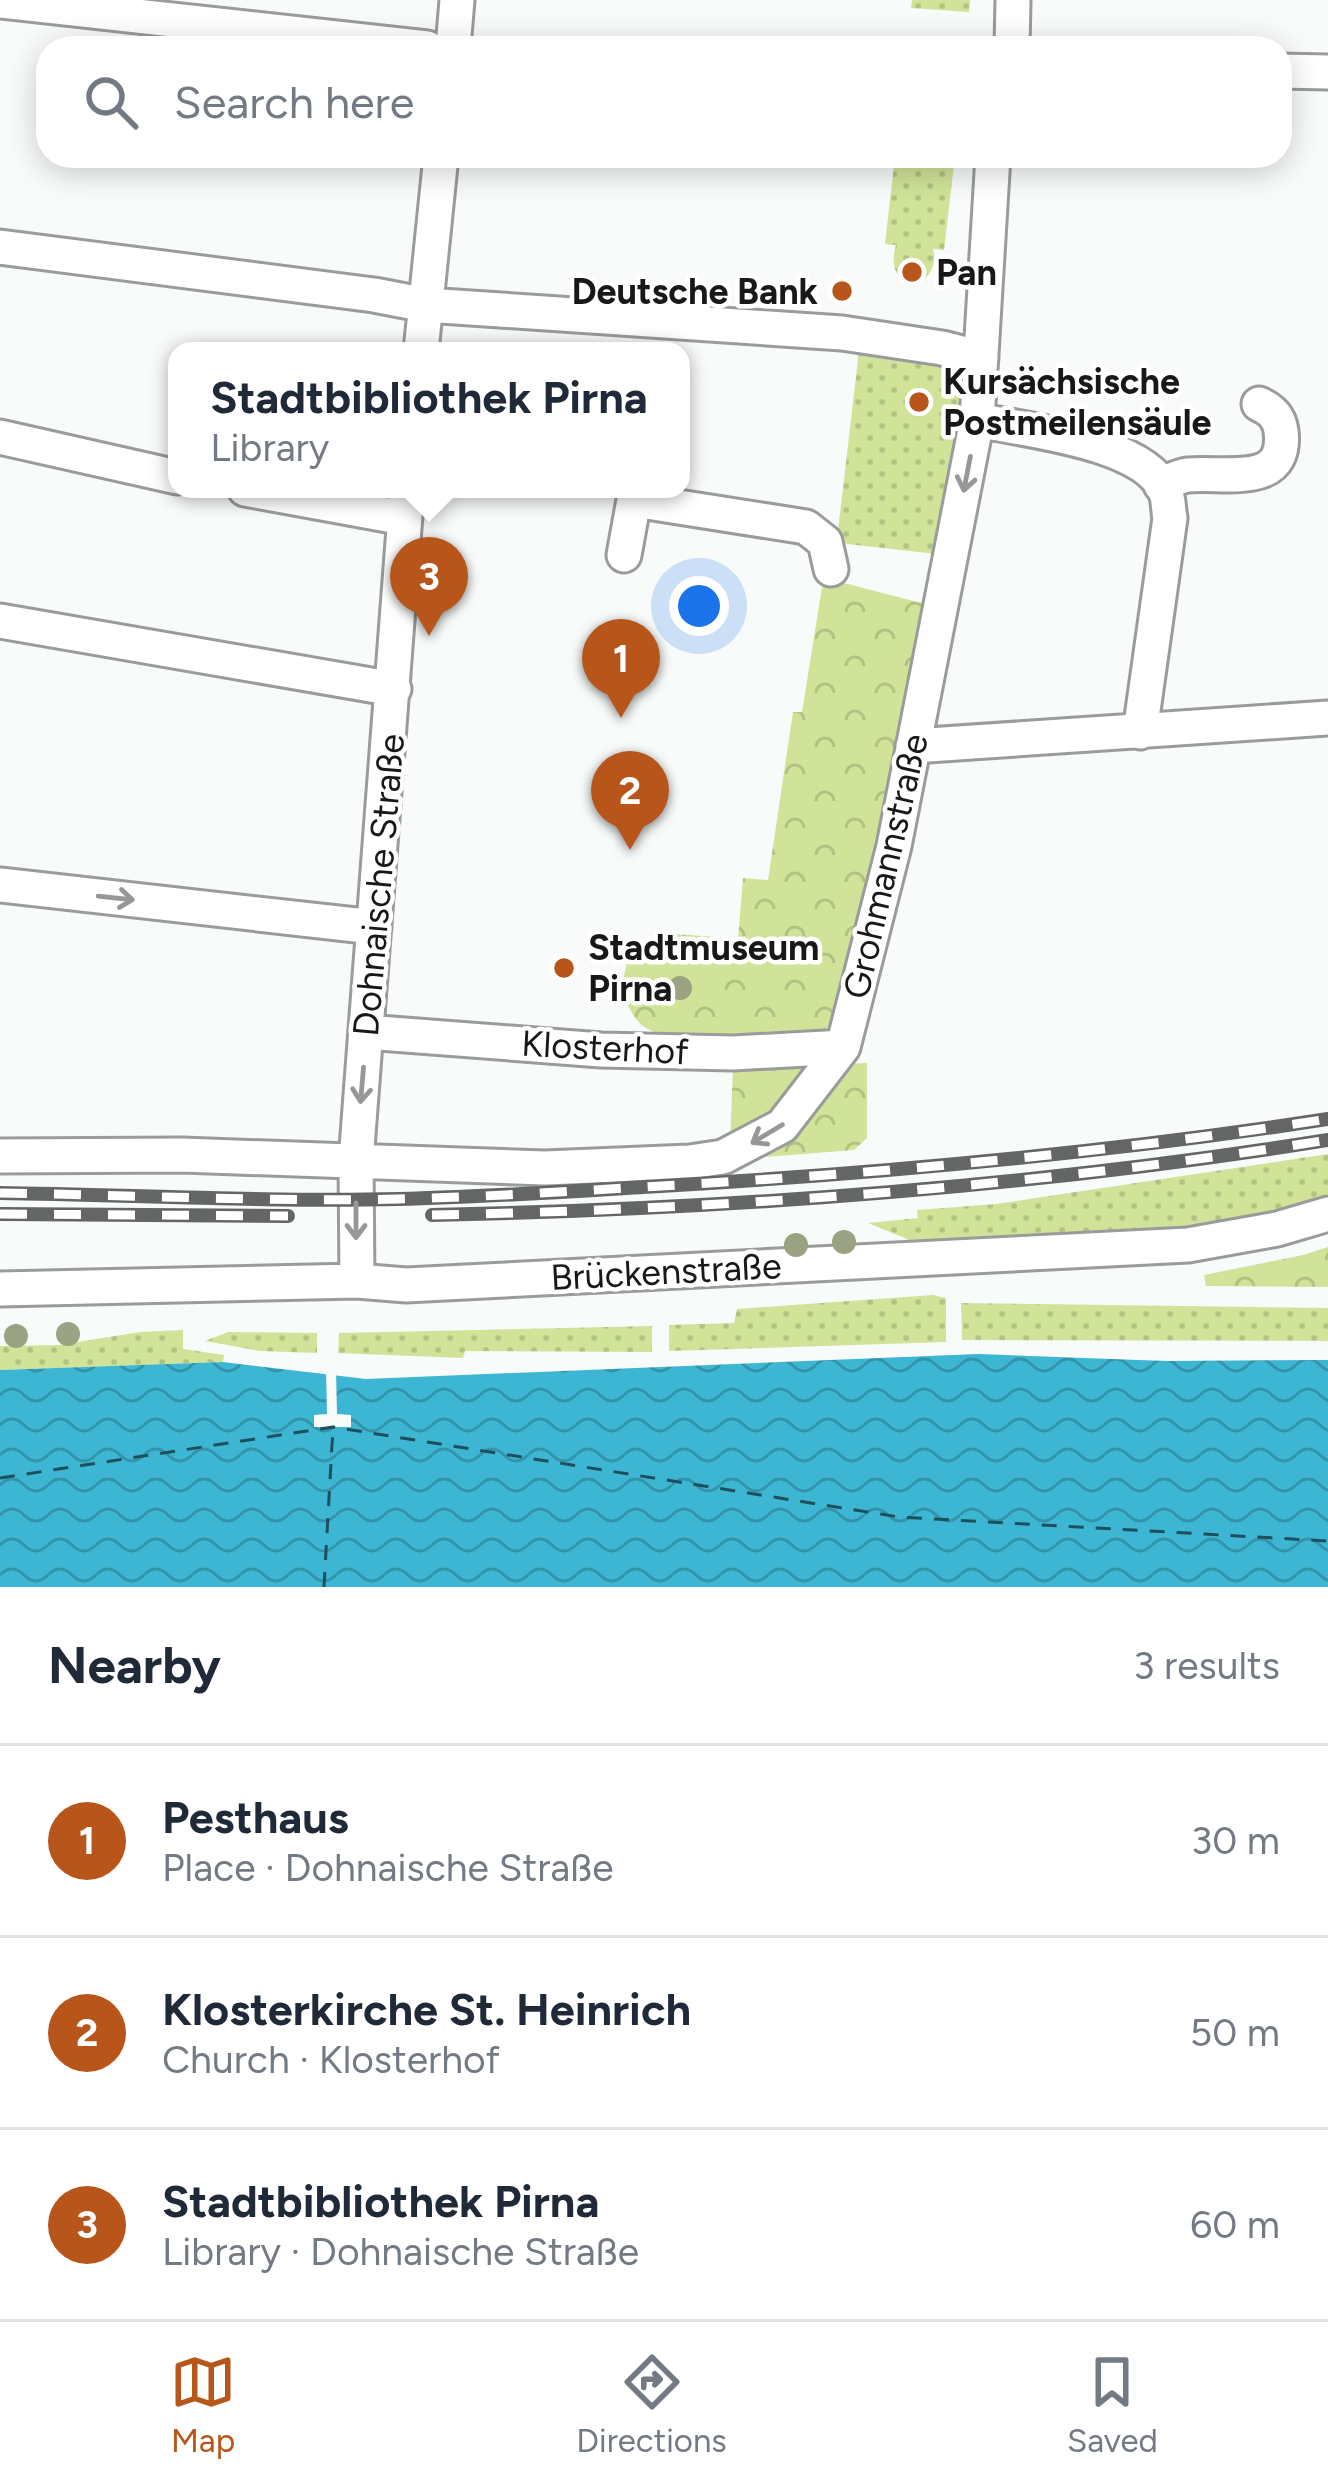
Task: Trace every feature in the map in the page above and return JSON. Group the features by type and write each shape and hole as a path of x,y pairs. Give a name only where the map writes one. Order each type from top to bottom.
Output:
{"street":[{"path":"454,36 457,0"},
{"path":"1012,36 1013,0"},
{"path":"0,1 318,36"},
{"path":"1292,71 1328,72"},
{"path":"422,342 441,168"},
{"name":"Grohmannstraße","path":"0,1156 182,1155 545,1168 723,1157 782,1126 843,1047 878,914 977,420 992,168"},
{"path":"0,247 426,305 842,333 981,358"},
{"path":"1161,485 1183,476 1252,475 1270,468 1280,454 1280,422 1259,404"},
{"path":"977,420 1109,447 1154,474 1166,491 1170,518 1140,732"},
{"path":"0,437 168,475"},
{"path":"348,498 406,503"},
{"path":"624,555 634,500 806,527 825,542 831,569"},
{"name":"Dohnaische Straße","path":"357,1281 356,1161 406,503"},
{"path":"0,621 394,689"},
{"path":"913,746 1328,718"},
{"path":"0,884 374,927"},
{"name":"Klosterhof","path":"366,1033 621,1050 733,1053 843,1047"},
{"name":"Brückenstraße","path":"0,1289 357,1281 406,1285 1188,1245 1277,1229 1328,1214"}],"green space":[{"path":"912,0 970,0 969,12 911,8"},
{"path":"894,168 954,168 944,250 933,249 932,269 926,277 918,283 899,276 894,266 896,245 885,244"},
{"path":"859,351 938,361 962,372 962,402 936,554 837,539"},
{"path":"823,581 929,605 902,753 836,1033 816,1038 656,1033 634,1016 624,992 632,954 659,935 738,939 743,878 768,880 793,712 802,712"},
{"path":"818,1062 776,1117 730,1145 733,1066"},
{"path":"867,1063 867,1138 854,1150 754,1158 840,1064"},
{"path":"1328,1154 1328,1199 1188,1229 924,1246 868,1223 918,1218 917,1210 996,1204"},
{"path":"1328,1247 1328,1287 1206,1286 1204,1275"},
{"path":"933,1295 946,1298 946,1342 669,1351 669,1325 734,1323 737,1309"},
{"path":"961,1303 1328,1308 1328,1341 962,1340"},
{"path":"652,1326 652,1352 465,1351 463,1358 338,1353 339,1333"},
{"path":"183,1330 183,1349 224,1355 223,1362 0,1370 0,1346 59,1345"},
{"path":"228,1332 317,1333 317,1353 260,1351 205,1341"}],"water":[{"path":"978,1354 1166,1361 1328,1360 1328,1587 0,1587 0,1370 223,1362 366,1379"}],"pier":[{"path":"326,1369 336,1370 337,1414 351,1415 351,1427 314,1427 314,1415 327,1414"}],"ferry route":[{"path":"0,1478 333,1427 899,1517 1328,1541"},
{"path":"324,1587 333,1427"}],"railway":[{"path":"0,1193 349,1200 530,1194 996,1160 1328,1119"},
{"path":"432,1215 881,1193 1105,1171 1328,1140"},
{"path":"0,1214 288,1216"}],"place":[{"name":"Pan","path":"912,272"},
{"name":"Deutsche Bank","path":"842,291"},
{"name":"Kursächsische Postmeilensäule","path":"919,402"},
{"name":"Stadtbibliothek Pirna","path":"429,636"},
{"name":"Pesthaus","path":"621,718"},
{"name":"Klosterkirche St. Heinrich","path":"630,850"},
{"name":"Stadtmuseum Pirna","path":"564,968"}]}
